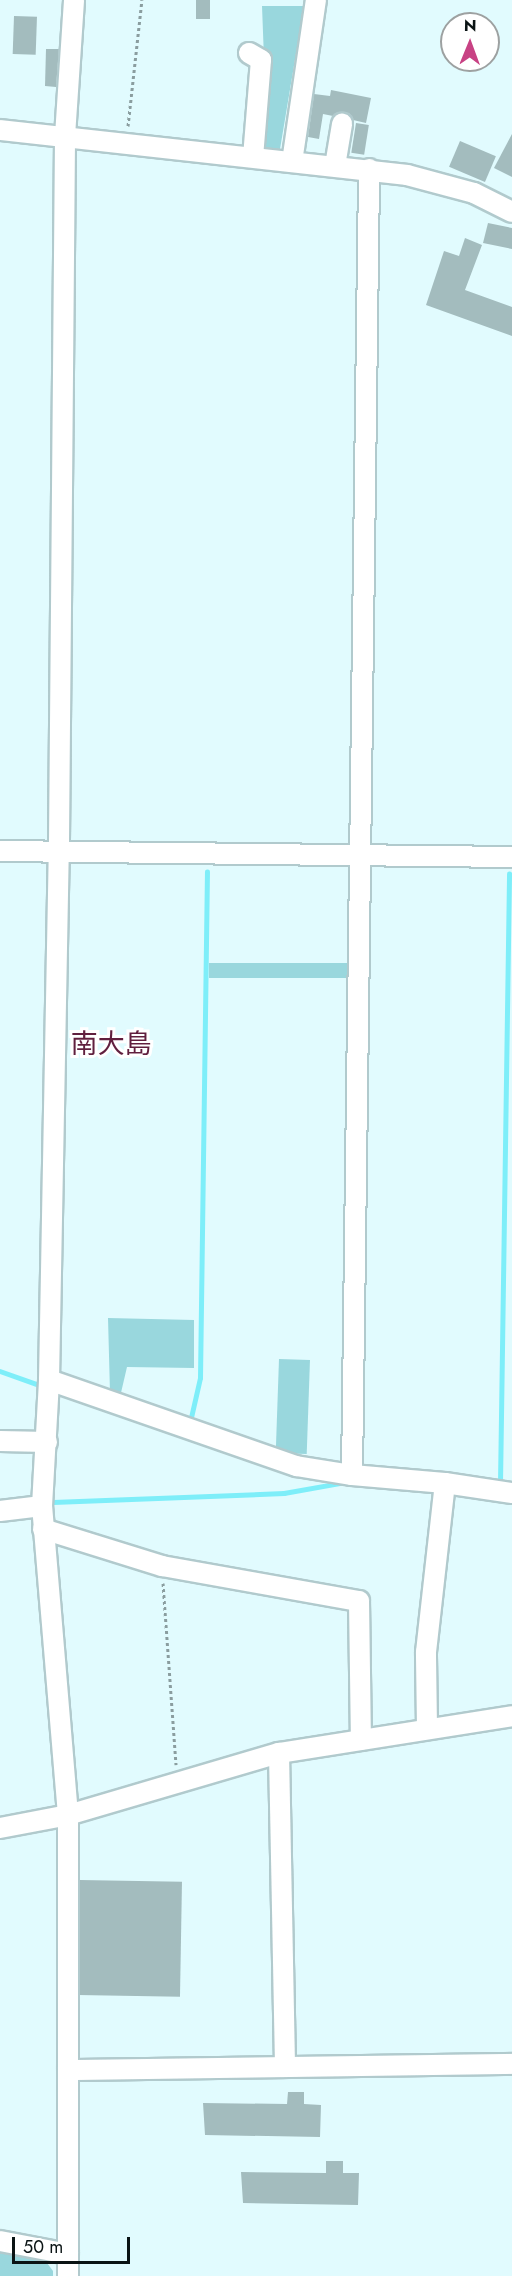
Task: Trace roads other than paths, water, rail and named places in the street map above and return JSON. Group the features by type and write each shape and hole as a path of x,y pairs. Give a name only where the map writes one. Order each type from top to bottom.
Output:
{"street":[{"path":"68,2276 68,1815 42,1506 49,1380 58,852 65,136 74,0"},
{"path":"292,162 316,0"},
{"path":"249,53 261,60 253,157"},
{"path":"335,166 342,124"},
{"path":"0,130 369,169 442,182 474,193 512,212"},
{"path":"352,1475 369,169"},
{"path":"0,851 512,857"},
{"path":"49,1380 296,1466 352,1475 445,1483 512,1493"},
{"path":"0,1441 47,1442"},
{"path":"427,1728 426,1652 445,1483"},
{"path":"0,1511 42,1506"},
{"path":"43,1529 162,1566 358,1601 361,1740"},
{"path":"0,1828 68,1815 279,1753 512,1716"},
{"path":"279,1753 285,2067"},
{"path":"68,2070 512,2064"},
{"path":"0,2241 68,2254"}],"waterway":[{"path":"48,930 49,869"},
{"path":"190,1422 200,1378 207,872"},
{"path":"500,1484 509,874"},
{"path":"0,1371 39,1385 39,1382"},
{"path":"53,1502 284,1493 346,1482"}],"district":[{"name":"南大島","path":"111,1044"}]}
